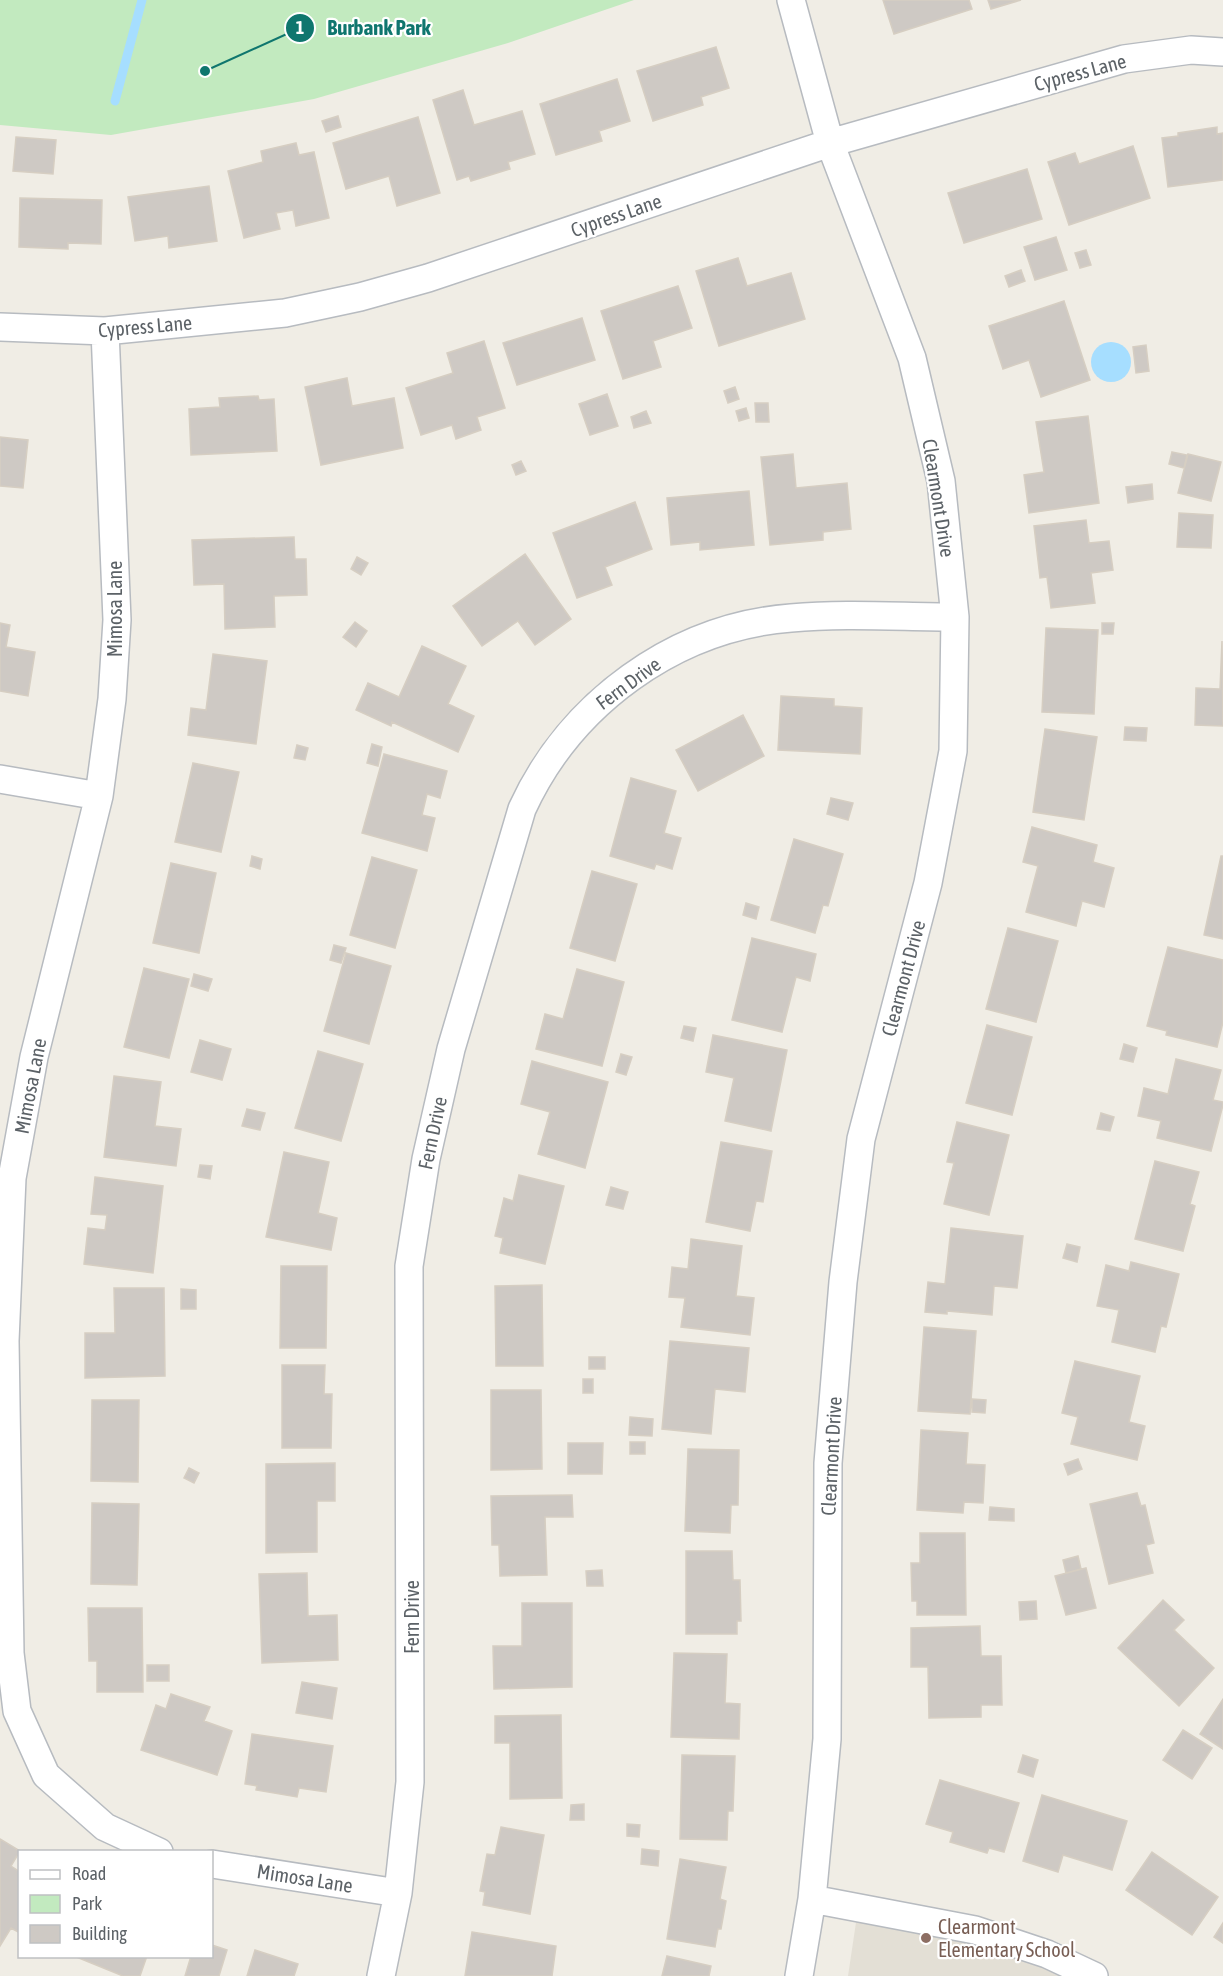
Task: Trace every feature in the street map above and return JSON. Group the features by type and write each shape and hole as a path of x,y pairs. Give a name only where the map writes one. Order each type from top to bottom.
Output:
{"street":[{"name":"Clearmont Drive","path":"791,0 830,142 912,358 941,481 955,617 953,751 928,883 861,1139 843,1282 828,1462 827,1739 812,1899 800,1976"},
{"name":"Cypress Lane","path":"0,327 105,331 285,313 360,297 428,278 830,142 1124,59 1191,50 1223,52"},
{"name":"Mimosa Lane","path":"105,331 117,620 112,699 99,796 34,1057 12,1178 5,1341 10,1653 17,1711 46,1775 105,1827 157,1850"},
{"name":"Fern Drive","path":"381,1976 398,1893 410,1782 409,1266 426,1159 451,1049 522,809 534,783 556,747 589,712 627,679 676,649 739,626 791,618 955,617"},
{"path":"0,779 99,796"},
{"name":"Mimosa Lane","path":"213,1864 398,1893"},
{"path":"812,1899 975,1930 1047,1954 1094,1976"}],"shaded area":[{"name":"Clearmont Elementary School","path":"858,1909 1094,1976 848,1976"}],"green space":[{"path":"0,0 634,0 508,43 314,99 111,135 0,125"}],"water":[{"path":"1111,342 1125,348 1131,362 1125,376 1111,382 1097,376 1091,362 1097,348"}],"building":[{"path":"883,0 969,0 972,9 894,34"},
{"path":"988,0 1021,0 991,9"},
{"path":"716,47 729,88 701,97 703,105 653,121 637,71"},
{"path":"617,79 630,121 599,131 602,141 556,155 540,104"},
{"path":"463,90 474,125 522,111 535,154 508,162 510,169 471,181 469,176 457,180 433,100"},
{"path":"338,116 341,127 326,132 322,121"},
{"path":"418,117 440,193 397,206 389,176 346,189 333,143"},
{"path":"1217,127 1217,134 1223,133 1223,180 1168,187 1162,138"},
{"path":"16,137 56,140 53,174 13,171"},
{"path":"296,143 299,155 314,152 329,218 296,226 293,210 276,213 280,229 244,238 228,171 263,162 261,151"},
{"path":"1133,146 1150,198 1069,225 1048,162 1075,153 1079,164"},
{"path":"1027,169 1042,219 964,243 948,193"},
{"path":"209,186 217,241 169,248 168,236 135,241 128,197"},
{"path":"20,198 102,200 101,244 68,243 68,249 19,247"},
{"path":"1056,237 1067,270 1035,280 1024,247"},
{"path":"1086,250 1091,265 1080,268 1075,253"},
{"path":"738,258 747,286 791,273 805,319 719,346 696,271"},
{"path":"1021,270 1025,281 1009,287 1005,276"},
{"path":"678,286 692,328 653,341 661,367 623,379 601,311"},
{"path":"1064,301 1090,380 1041,397 1029,360 1003,369 989,326"},
{"path":"582,318 595,360 517,385 503,343"},
{"path":"484,341 505,408 477,417 481,430 456,439 452,425 421,435 406,388 453,373 447,353"},
{"path":"1146,345 1149,371 1136,373 1133,347"},
{"path":"347,378 352,406 394,398 403,448 321,465 305,387"},
{"path":"735,387 739,399 728,403 724,391"},
{"path":"607,394 618,426 590,435 579,404"},
{"path":"258,396 259,400 274,399 277,451 191,455 189,409 220,407 219,398"},
{"path":"755,403 768,403 769,422 756,422"},
{"path":"746,408 749,418 739,421 736,411"},
{"path":"646,411 651,423 634,428 631,417"},
{"path":"1088,416 1099,503 1029,513 1024,475 1044,472 1036,422"},
{"path":"0,437 28,440 23,488 0,486"},
{"path":"1172,452 1187,455 1184,468 1169,464"},
{"path":"793,454 796,488 847,483 851,529 823,532 823,540 770,545 761,457"},
{"path":"1188,454 1221,462 1211,501 1178,493"},
{"path":"521,461 526,471 516,475 512,465"},
{"path":"1152,484 1153,499 1128,503 1126,487"},
{"path":"749,491 754,545 700,550 700,542 671,545 667,498"},
{"path":"635,502 652,549 605,567 612,585 577,598 553,533"},
{"path":"1179,513 1213,515 1211,548 1177,547"},
{"path":"1086,520 1089,543 1109,541 1113,570 1091,573 1095,603 1051,608 1047,577 1040,578 1034,526"},
{"path":"294,537 295,559 306,559 307,595 274,596 275,627 225,629 224,584 194,585 192,540"},
{"path":"525,554 571,619 535,645 518,621 482,646 453,606"},
{"path":"357,557 368,563 361,575 351,569"},
{"path":"355,622 367,631 356,647 343,637"},
{"path":"0,623 10,625 6,647 35,652 28,696 0,691"},
{"path":"1102,623 1114,623 1113,634 1102,634"},
{"path":"1046,628 1098,630 1094,714 1042,712"},
{"path":"1222,641 1223,726 1195,725 1196,688 1220,689"},
{"path":"422,646 466,666 448,704 474,716 458,752 392,722 391,726 356,710 368,683 399,697"},
{"path":"213,654 267,661 256,744 188,735 191,708 206,710"},
{"path":"781,696 834,699 834,706 862,708 860,754 778,750"},
{"path":"743,715 764,756 698,791 676,750"},
{"path":"1125,727 1147,728 1146,741 1124,740"},
{"path":"1045,729 1097,737 1084,820 1033,812"},
{"path":"372,744 382,747 378,766 367,763"},
{"path":"297,745 308,748 305,760 294,758"},
{"path":"384,754 447,771 440,798 427,794 422,815 435,818 427,851 362,833"},
{"path":"193,763 239,772 221,852 175,842"},
{"path":"631,778 676,791 664,833 681,838 672,869 656,864 654,869 610,856"},
{"path":"831,798 853,803 848,820 827,814"},
{"path":"1032,827 1097,845 1093,862 1114,868 1104,907 1082,901 1076,926 1026,912 1038,866 1023,862"},
{"path":"794,839 843,854 828,906 823,905 815,933 771,920"},
{"path":"252,856 262,859 260,869 250,866"},
{"path":"1221,856 1223,856 1223,939 1204,935"},
{"path":"372,857 417,870 395,948 350,935"},
{"path":"171,863 216,873 199,953 153,943"},
{"path":"592,871 637,884 615,961 570,948"},
{"path":"746,903 759,907 756,919 743,915"},
{"path":"1008,928 1058,941 1036,1022 986,1009"},
{"path":"752,938 816,954 810,981 796,977 782,1032 732,1020"},
{"path":"334,945 346,948 341,963 330,960"},
{"path":"1168,947 1223,960 1223,1022 1217,1047 1166,1035 1167,1031 1147,1026"},
{"path":"346,953 391,966 369,1044 324,1031"},
{"path":"144,968 189,979 169,1058 124,1047"},
{"path":"577,969 624,982 602,1066 536,1049 545,1014 563,1019"},
{"path":"194,974 212,979 208,991 191,986"},
{"path":"987,1025 1032,1037 1012,1115 966,1103"},
{"path":"684,1026 696,1028 693,1041 681,1038"},
{"path":"713,1035 787,1050 771,1131 725,1121 734,1078 706,1072"},
{"path":"200,1040 231,1049 222,1080 191,1072"},
{"path":"1124,1044 1137,1048 1133,1062 1120,1059"},
{"path":"318,1051 363,1064 341,1141 295,1128"},
{"path":"621,1054 632,1057 626,1075 616,1072"},
{"path":"1176,1059 1221,1070 1213,1100 1223,1102 1223,1105 1211,1151 1157,1138 1161,1121 1138,1116 1144,1088 1168,1094"},
{"path":"532,1061 608,1082 585,1168 538,1154 550,1112 521,1104"},
{"path":"114,1076 161,1082 155,1126 181,1129 176,1166 104,1157"},
{"path":"247,1109 265,1113 260,1130 242,1126"},
{"path":"1101,1113 1114,1117 1110,1131 1097,1129"},
{"path":"957,1122 1009,1135 989,1215 944,1204 954,1163 947,1162"},
{"path":"721,1142 772,1151 763,1202 756,1201 750,1231 706,1222"},
{"path":"284,1152 329,1162 318,1213 337,1218 331,1250 266,1237"},
{"path":"1155,1161 1199,1172 1190,1204 1195,1206 1183,1251 1135,1239"},
{"path":"200,1165 212,1166 210,1179 198,1177"},
{"path":"519,1175 564,1186 545,1264 500,1253 503,1238 495,1236 504,1198 513,1201"},
{"path":"95,1177 163,1186 153,1273 84,1264 88,1228 105,1230 107,1215 91,1214"},
{"path":"611,1187 628,1192 623,1209 606,1205"},
{"path":"951,1228 1023,1236 1017,1288 994,1286 992,1315 947,1311 947,1314 925,1312 928,1282 945,1284"},
{"path":"691,1239 742,1246 736,1296 754,1298 750,1335 681,1327 685,1298 669,1297 672,1267 688,1269"},
{"path":"1067,1244 1080,1247 1077,1262 1063,1258"},
{"path":"1131,1262 1179,1274 1166,1327 1161,1326 1155,1352 1112,1342 1119,1310 1097,1306 1106,1265 1129,1271"},
{"path":"281,1266 327,1266 326,1348 280,1348"},
{"path":"542,1285 543,1366 496,1366 495,1286"},
{"path":"114,1288 164,1288 165,1376 85,1378 85,1333 115,1333"},
{"path":"181,1289 196,1290 196,1309 181,1309"},
{"path":"924,1327 976,1331 970,1414 918,1411"},
{"path":"670,1341 749,1348 745,1392 715,1389 711,1434 662,1429"},
{"path":"589,1357 605,1357 605,1369 589,1369"},
{"path":"1075,1361 1140,1376 1129,1422 1145,1426 1137,1460 1071,1444 1078,1417 1062,1413"},
{"path":"282,1365 325,1365 324,1394 332,1394 331,1448 282,1448"},
{"path":"583,1379 593,1379 593,1393 583,1393"},
{"path":"491,1390 541,1390 542,1469 491,1470"},
{"path":"972,1399 986,1400 985,1413 972,1412"},
{"path":"92,1400 139,1400 138,1482 91,1481"},
{"path":"630,1417 653,1419 652,1436 629,1435"},
{"path":"921,1430 968,1433 966,1464 985,1465 983,1503 964,1502 963,1513 917,1510"},
{"path":"630,1442 645,1442 645,1454 630,1454"},
{"path":"568,1443 603,1443 602,1474 568,1474"},
{"path":"688,1449 739,1450 738,1505 731,1505 730,1533 685,1531"},
{"path":"1078,1459 1082,1469 1068,1475 1064,1464"},
{"path":"335,1463 335,1501 317,1501 317,1552 266,1553 266,1464"},
{"path":"189,1468 199,1473 194,1483 184,1478"},
{"path":"1137,1493 1141,1506 1145,1505 1154,1543 1146,1545 1153,1573 1109,1584 1090,1504"},
{"path":"572,1495 573,1517 545,1517 547,1575 500,1576 499,1545 492,1545 491,1496"},
{"path":"92,1503 139,1504 137,1585 91,1584"},
{"path":"990,1507 1014,1509 1014,1521 989,1520"},
{"path":"920,1533 965,1533 966,1615 917,1615 917,1601 912,1601 911,1563 920,1563"},
{"path":"686,1551 732,1551 733,1580 740,1580 741,1621 737,1621 737,1634 686,1634"},
{"path":"1078,1556 1081,1569 1066,1573 1063,1560"},
{"path":"1086,1568 1096,1608 1066,1615 1055,1576"},
{"path":"602,1570 603,1586 587,1586 586,1571"},
{"path":"307,1573 308,1616 337,1615 338,1660 262,1663 259,1574"},
{"path":"1163,1600 1184,1620 1174,1630 1214,1668 1179,1706 1118,1648"},
{"path":"1036,1601 1037,1619 1020,1620 1019,1602"},
{"path":"522,1603 572,1603 572,1687 494,1689 493,1646 522,1646"},
{"path":"88,1608 142,1608 143,1692 97,1692 97,1661 89,1661"},
{"path":"980,1626 981,1656 1001,1656 1002,1705 981,1705 981,1717 929,1718 928,1667 911,1667 911,1628"},
{"path":"674,1653 727,1654 725,1703 740,1704 739,1739 671,1737"},
{"path":"147,1665 169,1665 169,1681 147,1681"},
{"path":"302,1682 337,1688 332,1719 296,1713"},
{"path":"171,1694 210,1707 204,1721 232,1731 217,1775 141,1750 156,1705 166,1709"},
{"path":"1223,1699 1223,1749 1200,1734"},
{"path":"561,1715 562,1798 510,1799 510,1743 495,1743 495,1716"},
{"path":"1183,1730 1212,1748 1192,1779 1163,1760"},
{"path":"252,1734 333,1746 326,1792 299,1788 297,1797 256,1790 257,1786 245,1784"},
{"path":"682,1755 735,1756 733,1811 728,1811 727,1840 680,1839"},
{"path":"1023,1755 1038,1760 1033,1777 1018,1772"},
{"path":"940,1780 1019,1803 1004,1852 989,1848 987,1853 950,1842 953,1832 926,1824"},
{"path":"1042,1795 1127,1821 1112,1870 1063,1855 1058,1872 1023,1861"},
{"path":"584,1804 584,1820 570,1820 571,1805"},
{"path":"627,1824 640,1825 639,1837 627,1836"},
{"path":"501,1827 544,1835 530,1914 483,1905 485,1892 480,1891 487,1854 495,1855"},
{"path":"0,1839 18,1850 11,1866 18,1871 18,1932 11,1928 0,1946"},
{"path":"642,1849 659,1851 658,1866 641,1864"},
{"path":"1152,1852 1218,1897 1192,1935 1126,1890"},
{"path":"680,1859 726,1867 720,1899 726,1901 715,1947 667,1939"},
{"path":"1223,1923 1223,1943 1214,1937"},
{"path":"472,1932 556,1946 552,1976 465,1976"},
{"path":"213,1945 227,1950 219,1976 185,1976 190,1958 213,1958"},
{"path":"255,1950 298,1964 294,1976 247,1976"},
{"path":"667,1956 711,1966 709,1976 662,1976"},
{"path":"79,1958 146,1958 140,1976 123,1976"}],"waterway":[{"path":"115,101 142,0"}],"place":[{"name":"Burbank Park","path":"205,71"},
{"name":"Clearmont Elementary School","path":"926,1938"}]}
